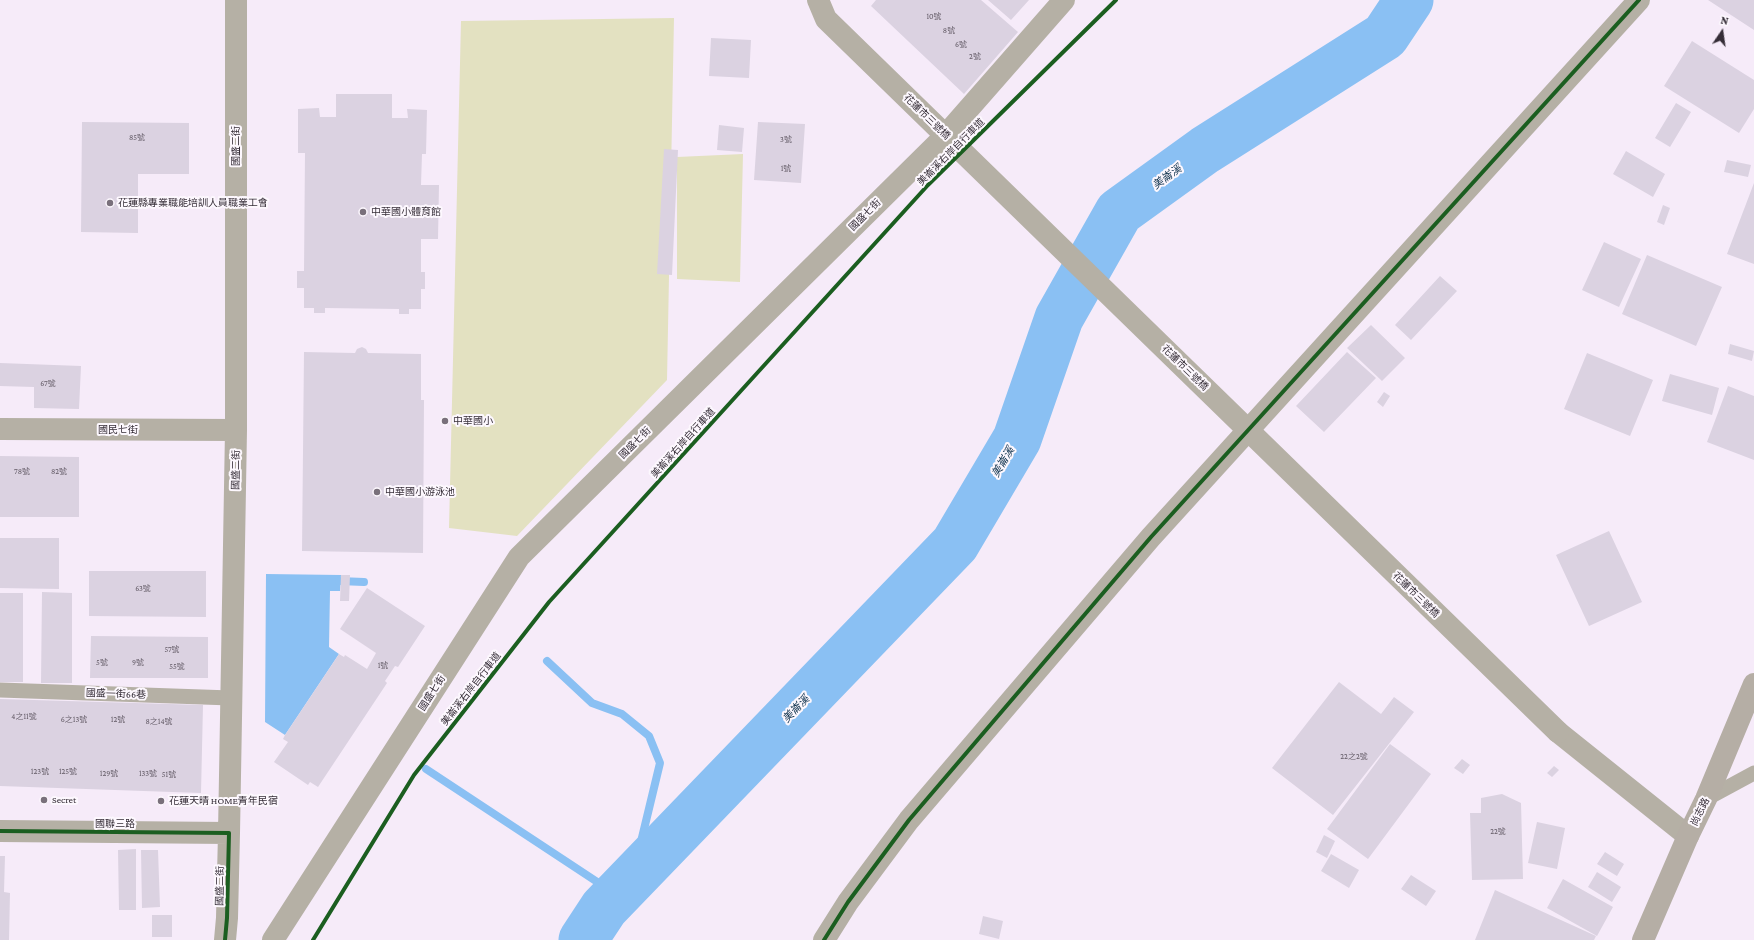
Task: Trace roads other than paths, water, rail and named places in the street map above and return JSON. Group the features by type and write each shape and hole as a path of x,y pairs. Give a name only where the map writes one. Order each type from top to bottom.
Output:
{"street":[{"name":"國盛二街","path":"225,940 228,918 236,430 236,0"},
{"name":"花蓮市三號橋","path":"818,0 826,19 1558,732 1688,836"},
{"name":"國盛七街","path":"273,940 519,557 943,138 1064,0"},
{"path":"824,940 848,902 909,820 1151,537 1638,0"},
{"name":"國民七街","path":"0,429 236,430"},
{"name":"尚志路","path":"1643,940 1688,836 1706,799 1754,684"},
{"name":"國聯三路","path":"0,831 229,833"}],"lane":[{"name":"國盛一街66巷","path":"0,690 231,698"},
{"path":"1706,799 1754,773"}],"water":[{"path":"266,574 341,575 340,591 330,591 329,647 339,654 285,735 265,722"}],"waterway":[{"name":"美崙溪","path":"583,940 604,908 955,544 1017,439 1059,318 1119,212 1205,150 1385,36 1409,0"},
{"path":"339,581 364,582"},
{"path":"547,661 592,703 622,714 649,736 660,763 632,879"},
{"path":"426,769 617,895"}],"place":[{"name":"花蓮縣專業職能培訓人員職業工會","path":"110,203"},
{"name":"中華國小體育館","path":"363,212"},
{"name":"中華國小","path":"445,421"},
{"name":"中華國小游泳池","path":"377,492"},
{"name":"Secret","path":"44,800"},
{"name":"花蓮天晴 HOME青年民宿","path":"161,801"}]}
